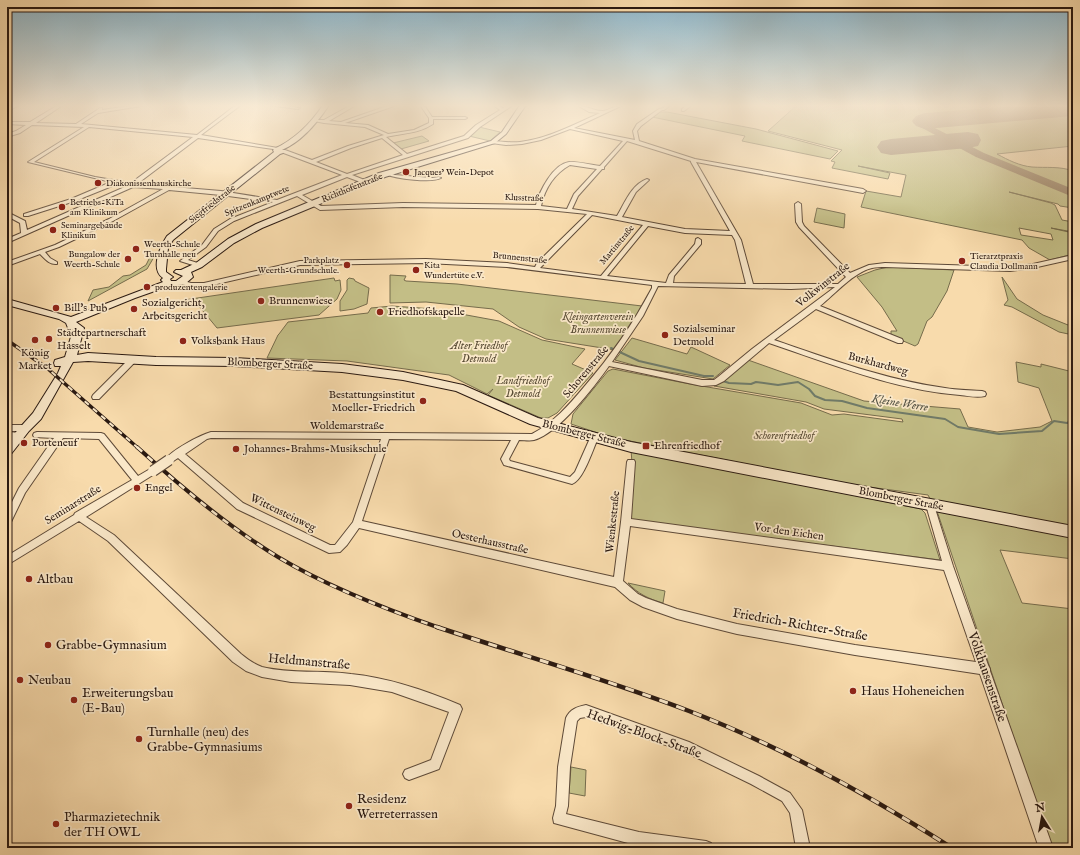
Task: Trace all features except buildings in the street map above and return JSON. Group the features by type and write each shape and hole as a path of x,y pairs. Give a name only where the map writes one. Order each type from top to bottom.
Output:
{"street":[{"path":"58,145 30,162 132,185 224,194 277,202"},
{"path":"7,240 132,185 185,145"},
{"path":"259,145 280,150 365,182"},
{"name":"Siegfriedstraße","path":"177,278 161,271 165,245 170,238 286,145"},
{"path":"312,162 332,153 358,145"},
{"path":"395,145 407,156"},
{"name":"Spitzenkamptwete","path":"199,265 183,261 204,246 216,230 225,224 297,194 441,145"},
{"name":"Richthofenstraße","path":"72,324 88,321 122,300 196,270 199,265 223,246 246,232 388,173 483,145"},
{"path":"569,209 576,195 622,145"},
{"path":"645,145 694,160 863,191"},
{"path":"694,160 693,162 738,240 750,286"},
{"path":"538,207 546,183 565,165 569,163 602,168"},
{"path":"388,173 394,176 432,179 439,178"},
{"path":"619,218 636,188 647,180"},
{"path":"26,215 73,200 116,182"},
{"path":"7,264 41,252 100,226 164,192 167,188"},
{"name":"Spitzenkamptwete","path":"297,194 313,204"},
{"name":"Klusstraße","path":"313,204 320,208 403,205 538,207 569,209 646,224 704,233 734,233"},
{"path":"798,204 799,222 802,227 850,277"},
{"path":"536,268 591,213"},
{"path":"7,214 24,222 24,232"},
{"name":"Martinstraße","path":"602,278 646,224"},
{"path":"669,285 671,276 698,244 698,240"},
{"path":"41,252 55,263"},
{"name":"Volkwinstraße","path":"609,364 709,383 721,379 754,351 770,341 859,271 878,266 1010,268 1034,266 1073,256"},
{"name":"Brunnenstraße","path":"177,278 187,285 199,285 300,263 437,261 536,268 602,278 669,285 792,287 829,285 840,286"},
{"name":"Schorenstraße","path":"549,426 557,421 574,405 618,352 645,308 655,288 655,284"},
{"path":"7,302 63,317 72,324 68,330 65,362 37,416 22,431 7,451"},
{"path":"815,306 900,342"},
{"name":"Burkhardweg","path":"770,341 844,366 892,380 945,390 982,394"},
{"name":"Blomberger Straße","path":"65,362 96,358 234,362 342,368 402,376 459,388 526,418 594,438 1073,532"},
{"path":"96,397 133,360"},
{"name":"Woldemarstraße","path":"153,471 178,453 207,436 516,438 533,437 549,426"},
{"path":"7,428 22,431"},
{"path":"7,435 22,431"},
{"path":"37,435 101,436 137,480"},
{"path":"7,521 22,491 61,435"},
{"path":"357,524 386,437"},
{"path":"516,438 505,459 507,463 572,481 578,474 594,438"},
{"name":"Wittensteinweg","path":"178,453 240,506 329,549 337,549 357,524"},
{"name":"Wienkestraße","path":"618,583 626,522 631,462"},
{"name":"Seminarstraße","path":"7,561 153,471"},
{"name":"Volkhausenstraße","path":"930,505 948,566 1046,848"},
{"name":"Heldmanstraße","path":"78,516 111,538 237,658 250,667 262,672 290,676 371,682 392,686 456,709 435,765 409,774"},
{"name":"Vor den Eichen","path":"626,522 948,566"},
{"name":"Oesterhausstraße","path":"357,524 618,583"},
{"name":"Friedrich-Richter-Straße","path":"618,583 634,597 643,602 677,614 737,629 855,650 985,669"},
{"name":"Hedwig-Block-Straße","path":"706,848 639,838 559,818 562,806 564,767 572,718 577,713 586,711 678,744 755,780 786,797 796,810 803,848"}],"green space":[{"path":"396,145 415,145 401,149"},
{"path":"761,145 815,145 838,151 830,159"},
{"path":"822,145 1073,145 997,154 1023,165 1068,169 1073,171 1073,208 1060,206 1058,204 1009,192 1051,203 1055,205 1062,220 1073,222 1073,232 1051,228 1073,233 1073,254 1050,260 1029,248 1022,240 861,207 866,191 901,197 906,175 858,166 890,173 888,179 832,168 835,162 831,161 842,150","holes":["1019,228 1051,234 1053,240 1021,235"]},
{"path":"817,208 845,214 844,228 814,222"},
{"path":"150,257 154,257 147,269 88,301 93,290 109,287 123,276 130,275 146,265"},
{"path":"888,267 954,270 947,291 932,317 927,321 918,344 915,346 894,337 891,334 891,331 897,331 882,307 857,277"},
{"name":"Kleingartenverein Brunnenwiese","path":"390,275 406,276 404,280 406,281 457,284 642,306 615,350 546,339 519,327 493,309 426,302 390,303"},
{"path":"1002,277 1017,299 1043,315 1073,327 1073,335 1059,332 1012,307 1004,305 1008,300"},
{"name":"Brunnenwiese","path":"334,278 335,281 340,280 341,290 337,299 319,315 217,328 198,305 184,300"},
{"path":"349,278 354,279 355,281 369,288 367,304 354,309 340,311 340,301 347,290 347,280"},
{"name":"Alter Friedhof Detmold","path":"392,306 434,309 499,321 542,340 585,349 572,364 593,373 557,413 548,418 541,418 488,395 493,389 487,394 449,375 347,361 267,358 278,335 288,322 368,313 371,308"},
{"path":"632,338 687,354 691,347 730,365 713,379 644,368 615,360"},
{"name":"Schorenfriedhof","path":"748,360 864,401 960,409 968,427 997,432 1040,427 1052,421 1039,388 1018,382 1016,362 1041,367 1041,364 1073,372 1073,559 1000,550 1022,603 1073,609 1073,848 1051,848 938,514 928,495 847,484 610,437 571,424 573,414 608,371 613,369 801,403 832,415 844,414 903,422 902,419 824,409 806,402 714,386"},
{"path":"631,450 921,509 925,513 940,560 630,520"},
{"path":"628,583 665,591 663,603 644,596"},
{"path":"571,767 586,770 585,796 569,793"}],"waterway":[{"name":"Kleine Werre","path":"611,348 639,361 704,376 713,376"},
{"name":"Kleine Werre","path":"723,381 729,383 751,384 756,382 778,385 798,382 809,389 815,396 825,400 842,401 867,408 945,419 958,427 999,434 1042,431 1054,421 1067,423 1073,420"}],"taxiway":[{"path":"960,145 980,155 1073,193"}],"runway":[{"path":"891,147 914,145"}],"railway":[{"path":"7,340 47,368 138,448"},
{"path":"137,447 170,477 205,505 259,545 278,557 297,568 357,597 439,628"},
{"path":"439,628 626,688 724,725 824,773 889,809 952,848"}],"place":[{"name":"Jacques’ Wein-Depot","path":"406,172"},
{"name":"Diakonissenhauskirche","path":"98,183"},
{"name":"Betriebs-KiTa am Klinikum","path":"62,207"},
{"name":"Seminargebäude Klinikum","path":"53,230"},
{"name":"Weerth-Schule Turnhalle neu","path":"136,249"},
{"name":"Bungalow der Weerth-Schule","path":"128,259"},
{"name":"Tierarztpraxis Claudia Dollmann","path":"962,261"},
{"name":"Parkplatz Weerth-Grundschule.","path":"347,265"},
{"name":"Kita Wundertüte e.V.","path":"416,270"},
{"name":"produzentengalerie","path":"147,287"},
{"name":"Brunnenwiese","path":"261,301"},
{"name":"Bill's Pub","path":"56,308"},
{"name":"Sozialgericht, Arbeitsgericht","path":"134,309"},
{"name":"Friedhofskapelle","path":"380,312"},
{"name":"Sozialseminar Detmold","path":"665,335"},
{"name":"Städtepartnerschaft Hasselt","path":"49,339"},
{"name":"König Market","path":"35,340"},
{"name":"Volksbank Haus","path":"183,341"},
{"name":"Bestattungsinstitut Moeller-Friedrich","path":"423,401"},
{"name":"Porteneuf","path":"24,443"},
{"name":"Ehrenfriedhof","path":"646,446"},
{"name":"Johannes-Brahms-Musikschule","path":"236,449"},
{"name":"Engel","path":"137,488"},
{"name":"Altbau","path":"29,579"},
{"name":"Grabbe-Gymnasium","path":"48,645"},
{"name":"Neubau","path":"20,680"},
{"name":"Haus Hoheneichen","path":"853,691"},
{"name":"Erweiterungsbau (E-Bau)","path":"74,700"},
{"name":"Turnhalle (neu) des Grabbe-Gymnasiums","path":"139,739"},
{"name":"Residenz Werreterrassen","path":"349,806"},
{"name":"Pharmazietechnik der TH OWL","path":"56,824"}],"park label":[{"name":"Landfriedhof Detmold","path":"523,387"}]}
